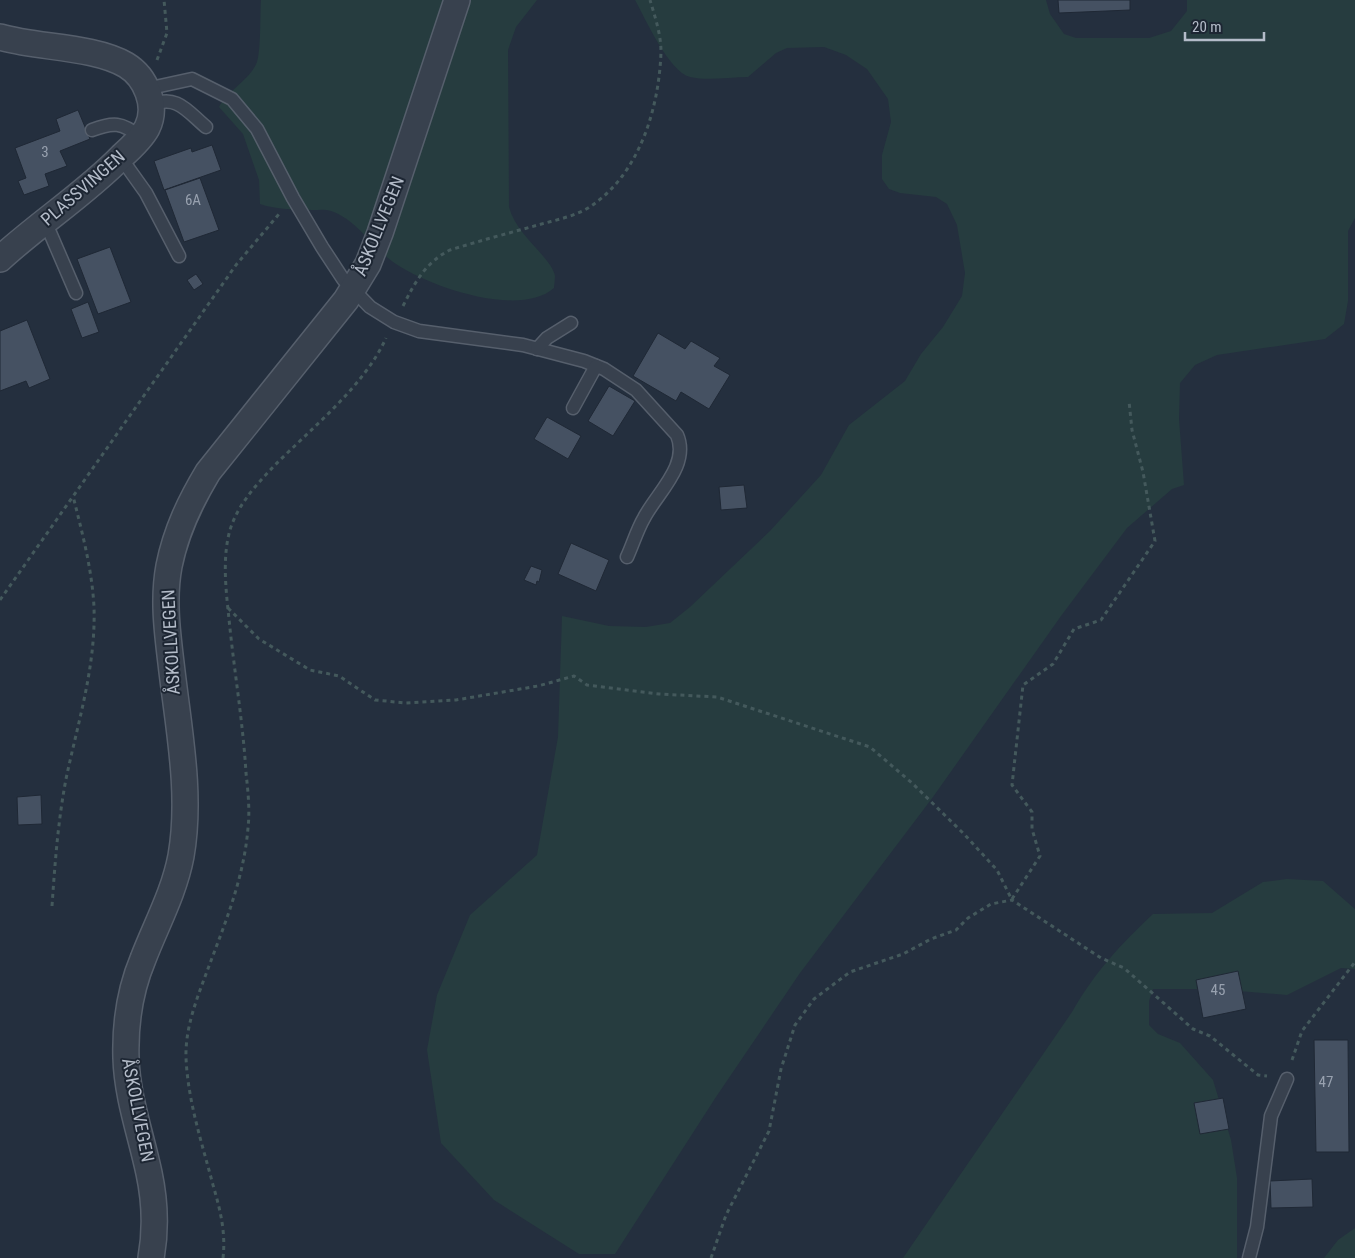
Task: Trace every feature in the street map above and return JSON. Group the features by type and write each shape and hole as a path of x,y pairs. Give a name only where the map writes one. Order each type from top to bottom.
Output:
{"street":[{"name":"ÅSKOLLVEGEN","path":"151,1258 154,1210 150,1175 131,1094 126,1060 127,1026 132,993 142,960 171,892 181,857 185,821 184,784 168,634 166,600 169,566 178,533 190,502 208,472 353,290 368,264 457,0"},
{"path":"0,37 86,53 115,61 127,66 138,76 149,97"},
{"name":"PLASSVINGEN","path":"2,254 102,177 140,137 147,127 149,97"}],"lane":[{"path":"149,97 192,79 232,99 258,129 292,198 322,247 353,290 370,307 394,322 419,331 537,349 596,366 623,379 636,390 664,419 680,442 680,455 673,474 643,518 627,557"},
{"path":"149,97 178,103 206,127"},
{"path":"92,130 109,123 128,127 140,137"},
{"path":"120,158 146,193 179,256"},
{"path":"46,221 76,293"},
{"path":"537,349 547,338 571,323"},
{"path":"573,408 596,366"},
{"path":"1250,1258 1257,1227 1271,1116 1287,1079"}],"path":[{"path":"149,97 168,33 164,0"},
{"path":"223,1258 225,1241 222,1219 191,1102 186,1057 192,1016 237,890 245,857 249,825 245,751 228,608 225,562 229,532 236,514 252,490 377,359 415,282 436,257 450,250 576,214 607,194 621,178 634,158 650,120 658,81 661,51 658,26 650,0"},
{"path":"0,600 236,266 292,198"},
{"path":"711,1258 726,1215 769,1131 782,1069 795,1025 814,1000 850,972 903,954 931,938 956,930 968,918 991,904 1012,900 1040,856 1032,829 1032,812 1012,785 1023,685 1053,664 1074,629 1101,620 1154,541 1143,472 1132,430 1129,401"},
{"path":"52,906 56,844 66,779 88,686 94,607 88,554 73,496"},
{"path":"228,608 259,639 310,670 339,676 376,700 406,703 456,700 538,686 574,676 588,685 659,694 716,697 870,747 964,834 997,870 1012,900 1101,958 1124,968 1193,1029 1210,1036 1258,1075 1287,1079 1299,1037 1355,962"}],"green space":[{"path":"261,0 537,0 516,27 508,50 509,207 519,227 552,269 555,276 554,288 539,297 520,300 498,300 452,290 430,282 396,264 341,215 327,210 286,209 260,204 259,180 243,134 219,107 249,74 257,62 260,41"},
{"path":"635,0 1046,0 1050,14 1064,34 1076,38 1149,38 1171,31 1187,11 1187,0 1355,0 1355,218 1348,231 1348,301 1344,324 1325,339 1217,355 1195,365 1180,383 1179,419 1184,485 1172,489 1127,528 1061,616 933,797 800,973 716,1097 615,1254 579,1254 494,1200 441,1143 427,1050 437,995 470,915 537,855 558,737 562,616 609,626 646,627 670,623 690,607 770,531 821,475 849,425 905,381 921,354 943,327 962,296 965,273 957,225 947,204 936,197 900,193 889,189 882,179 882,155 891,122 888,99 867,69 846,55 824,47 787,48 776,53 748,77 712,79 690,77 682,73 666,55"},
{"path":"1287,879 1323,881 1355,909 1355,969 1341,968 1287,995 1214,989 1153,989 1149,1001 1149,1025 1158,1034 1180,1043 1213,1080 1231,1140 1237,1178 1237,1258 903,1258 1090,984 1119,948 1141,925 1153,914 1212,913 1263,882"},
{"path":"1355,1228 1355,1258 1324,1258 1338,1240"}],"building":[{"path":"1058,0 1130,0 1130,10 1059,13"},
{"path":"78,110 90,139 60,151 67,166 45,174 49,186 24,195 18,181 26,178 15,148 60,131 56,119"},
{"path":"212,145 221,170 164,190 154,161 191,148 192,152"},
{"path":"200,178 219,230 184,242 165,190"},
{"path":"110,247 131,302 98,314 77,259"},
{"path":"196,274 203,284 194,290 187,280"},
{"path":"88,302 99,332 82,338 71,309"},
{"path":"27,320 50,379 29,388 26,381 0,391 0,331"},
{"path":"658,333 685,349 691,341 720,358 714,366 730,375 709,409 681,392 676,401 633,376"},
{"path":"609,386 635,401 613,436 588,421"},
{"path":"547,417 581,436 568,459 534,439"},
{"path":"744,485 747,508 721,510 719,487"},
{"path":"571,543 609,560 596,591 558,574"},
{"path":"531,566 542,570 539,582 537,581 536,585 524,580"},
{"path":"41,795 42,824 18,825 17,797"},
{"path":"1238,971 1246,1009 1203,1018 1196,980"},
{"path":"1314,1040 1348,1040 1349,1152 1316,1152"},
{"path":"1223,1098 1229,1129 1200,1134 1194,1103"},
{"path":"1312,1179 1313,1207 1271,1208 1270,1181"}]}
